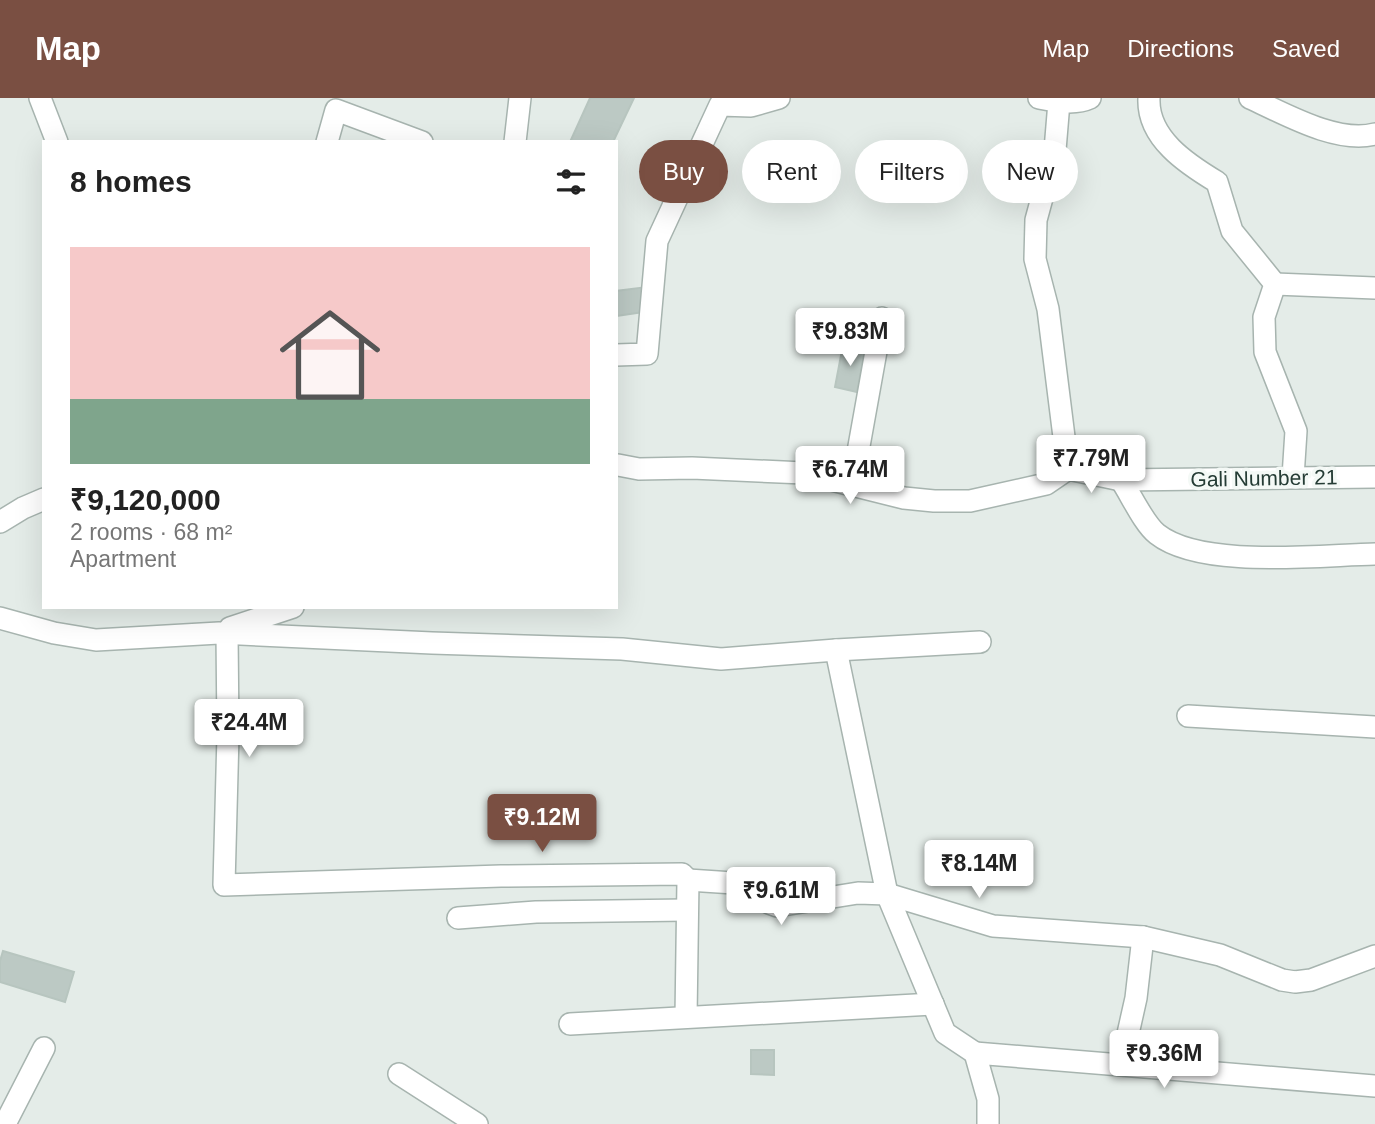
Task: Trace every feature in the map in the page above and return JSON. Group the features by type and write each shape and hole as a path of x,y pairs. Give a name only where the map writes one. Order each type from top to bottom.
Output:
{"street":[{"path":"40,98 56,140"},
{"path":"515,140 520,98"},
{"path":"618,355 647,354 657,241 720,104 751,107 779,98"},
{"path":"618,464 639,469 692,468 804,473 904,498 970,501 1046,484 1068,469 1048,309 1035,259 1036,220 1055,150 1049,100 1085,101 1090,98"},
{"path":"1149,98 1149,110 1157,132 1193,168 1217,183 1232,231 1275,284 1375,288"},
{"path":"1250,98 1334,133 1362,138 1375,134"},
{"path":"328,140 336,110 417,140"},
{"path":"1275,284 1264,317 1265,352 1296,431 1293,477"},
{"path":"852,485 882,318"},
{"name":"Gali Number 21","path":"1068,469 1121,480 1375,477"},
{"path":"1121,480 1154,532 1186,550 1244,557 1375,554"},
{"path":"0,522 42,500"},
{"path":"223,633 288,609"},
{"path":"0,618 54,633 96,639 223,633 622,649 721,659 981,642"},
{"path":"223,633 228,735 224,885 501,876 682,874 688,880 765,885 769,903 777,906 858,893 887,894 993,926 1143,937 1220,955 1282,980 1295,982 1311,980 1375,956"},
{"path":"836,650 887,894 945,1033 975,1053 1375,1086"},
{"path":"1188,716 1375,727"},
{"path":"686,1017 688,880"},
{"path":"458,918 536,912 687,910"},
{"path":"1121,1065 1136,998 1143,937"},
{"path":"570,1024 933,1004"},
{"path":"5,1124 44,1048"},
{"path":"975,1053 988,1099 988,1124"},
{"path":"399,1074 477,1124"}],"building":[{"path":"590,98 634,98 614,140 571,140"},
{"path":"647,287 651,311 618,316 618,291"},
{"path":"843,345 865,350 857,392 835,387"},
{"path":"3,951 74,972 65,1002 0,982"},
{"path":"751,1050 774,1050 774,1075 751,1074"}]}
